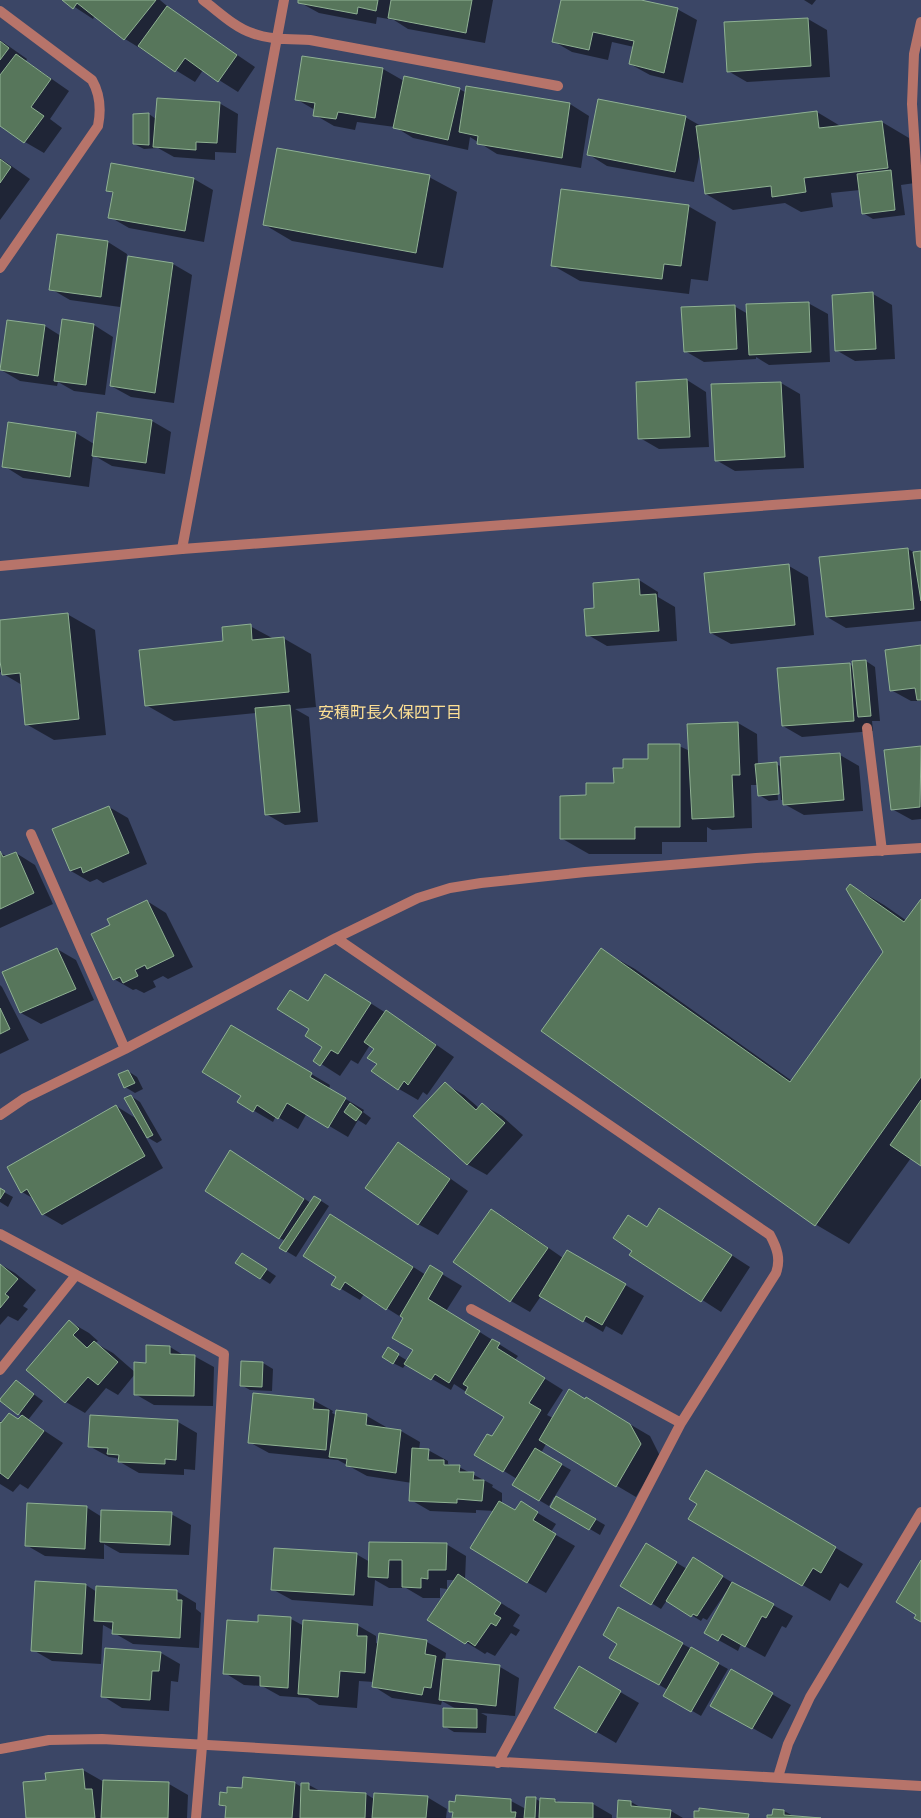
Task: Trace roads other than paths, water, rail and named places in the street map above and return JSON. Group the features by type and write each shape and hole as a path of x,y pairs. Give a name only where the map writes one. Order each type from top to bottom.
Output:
{"street":[{"path":"203,0 240,27 252,33 278,39 310,40 558,86"},
{"path":"182,549 284,0"},
{"path":"0,11 92,80 98,90 100,116 98,126 0,268"},
{"path":"921,22 914,54 912,104 921,243"},
{"path":"0,566 182,549 921,494"},
{"path":"867,728 882,851"},
{"path":"31,834 125,1049"},
{"path":"0,1115 26,1098 125,1049 336,938 418,898 450,888 481,883 737,860 921,848"},
{"path":"336,938 770,1235 778,1253 779,1264 776,1273 682,1423 498,1763"},
{"path":"0,1234 224,1354 202,1746 196,1818"},
{"path":"0,1370 76,1275"},
{"path":"471,1309 682,1423"},
{"path":"778,1777 788,1744 810,1697 921,1512"},
{"path":"0,1749 49,1740 102,1739 921,1786"}],"district":[{"name":"安積町長久保四丁目","path":"390,712"}]}
